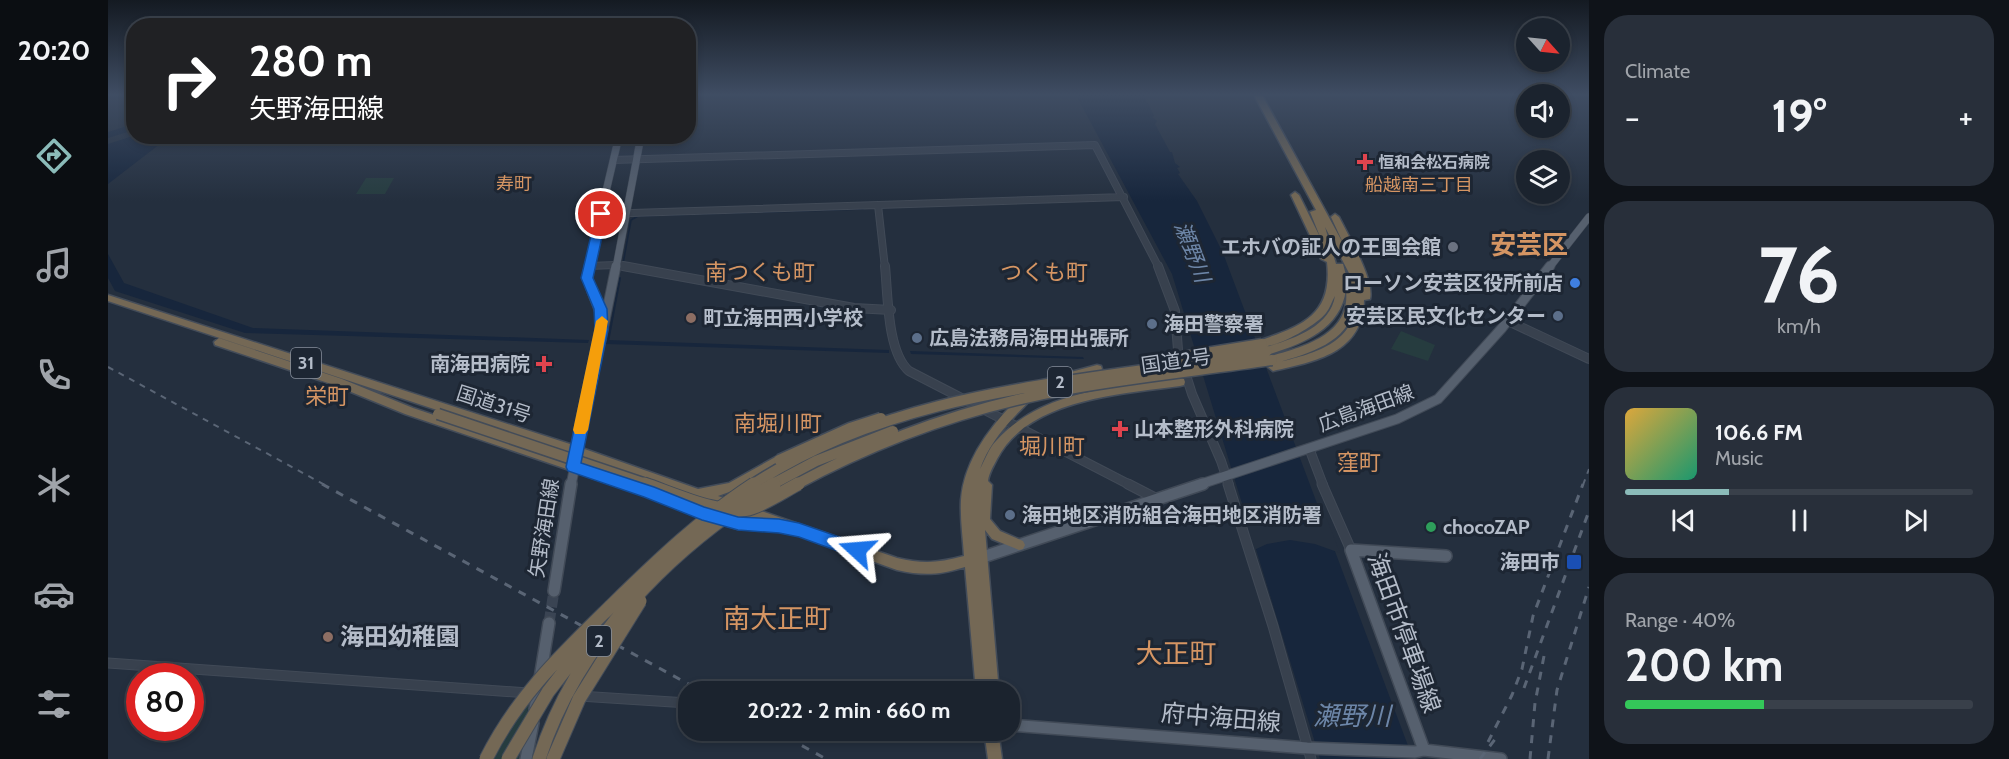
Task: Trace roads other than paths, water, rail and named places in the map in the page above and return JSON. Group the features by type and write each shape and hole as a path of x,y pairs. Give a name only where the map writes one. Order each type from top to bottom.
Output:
{"highway":[{"path":"1271,130 1338,256 1342,282 1336,294"},
{"path":"1277,130 1354,273 1359,303"},
{"path":"1295,195 1322,247 1336,294"},
{"path":"1335,218 1365,282 1367,292 1359,303"},
{"name":"2","path":"539,759 555,714 584,660 632,601 688,543 724,514 760,490 839,450 916,424 1068,389 1269,355 1315,332 1332,316 1336,294"},
{"name":"国道31号","path":"108,298 576,451 916,569 930,571 952,567 975,559"},
{"name":"国道2号","path":"982,681 975,559 977,501 984,473 1004,438 1030,416 1062,402 1180,382 1269,355 1309,360 1330,350 1350,333 1359,303"},
{"name":"国道31号","path":"108,304 338,382 409,411 738,524 779,526 799,530"},
{"name":"2","path":"508,759 530,719 557,678 647,571 697,526 736,496 787,465 820,449 898,418 1008,392 1097,372 1269,355"},
{"path":"669,485 701,492 722,491 732,488 778,460 850,428 915,408 1022,384 1097,372"},
{"name":"国道2号","path":"991,681 967,512 968,491 978,459 1016,406 1034,391 1065,378 1097,372"},
{"path":"338,382 716,508 741,511 753,508 830,466 900,435 998,405"},
{"path":"984,473 986,486 984,521 996,535 1019,545"},
{"path":"553,759 579,699 618,633 644,596 688,543"},
{"path":"486,759 512,710 531,686 647,571"},
{"path":"993,741 995,759"}],"main road":[{"name":"矢野海田線","path":"600,338 601,309 587,280 618,144"},
{"name":"矢野海田線","path":"554,591 576,451 609,305 639,144"},
{"name":"広島海田線","path":"975,559 1397,419 1419,409 1444,393 1477,357 1589,217"},
{"name":"海田市停車場線","path":"1419,751 1351,550 1446,556"},
{"path":"526,759 549,622"},
{"name":"府中海田線","path":"1020,726 1311,751 1419,751 1501,759"}],"street":[{"path":"614,160 1095,145 1163,275 1175,311 1178,350 1192,394 1230,474 1311,751"},
{"path":"601,214 1124,197"},
{"path":"878,205 894,345 902,365 1016,428 1157,499"},
{"path":"589,266 615,265 854,308 891,310"},
{"path":"1508,321 1589,359"},
{"path":"1305,449 1351,550"},
{"path":"108,663 531,693"},
{"path":"545,694 678,702"}],"water":[{"name":"瀬野川","path":"1095,130 1158,130 1172,152 1175,163 1180,167 1177,168 1180,173 1178,174 1197,201 1223,253 1413,759 1320,759 1172,274"},
{"path":"126,138 126,144 160,144 108,184 108,144"},
{"path":"108,254 124,283 253,328 589,340 588,343 245,333 115,291 108,278"},
{"path":"607,340 889,350 889,353 606,344"},
{"path":"910,351 1083,357 1084,359 911,354"}],"waterway":[{"path":"108,135 123,130"},
{"path":"623,264 631,220 638,216 863,209"},
{"path":"608,342 620,278"}],"tunnel":[{"path":"549,623 554,591"}],"railway":[{"path":"108,367 325,485"},
{"path":"1583,485 1589,469"},
{"path":"322,484 683,681"},
{"path":"1488,742 1512,695 1522,669 1533,616 1583,484"},
{"path":"1524,688 1589,511"},
{"path":"1548,759 1557,690 1589,587"},
{"path":"1530,759 1535,703 1544,656"},
{"path":"1480,759 1496,738"},
{"path":"794,741 826,759"}],"place":[{"name":"恒和会松石病院","path":"1365,162"},
{"name":"エホバの証人の王国会館","path":"1453,247"},
{"name":"ローソン安芸区役所前店","path":"1575,283"},
{"name":"安芸区民文化センター","path":"1558,316"},
{"name":"町立海田西小学校","path":"691,318"},
{"name":"海田警察署","path":"1152,324"},
{"name":"広島法務局海田出張所","path":"917,338"},
{"name":"南海田病院","path":"544,364"},
{"name":"山本整形外科病院","path":"1120,429"},
{"name":"海田地区消防組合海田地区消防署","path":"1010,515"},
{"name":"chocoZAP","path":"1431,527"},
{"name":"海田市","path":"1574,562"},
{"name":"海田幼稚園","path":"328,637"}],"district":[{"name":"寿町","path":"514,184"},
{"name":"船越南三丁目","path":"1419,185"},
{"name":"安芸区","path":"1529,245"},
{"name":"南つくも町","path":"760,272"},
{"name":"つくも町","path":"1044,272"},
{"name":"栄町","path":"327,396"},
{"name":"南堀川町","path":"778,423"},
{"name":"堀川町","path":"1052,446"},
{"name":"窪町","path":"1359,462"},
{"name":"南大正町","path":"777,619"},
{"name":"大正町","path":"1176,654"}]}
